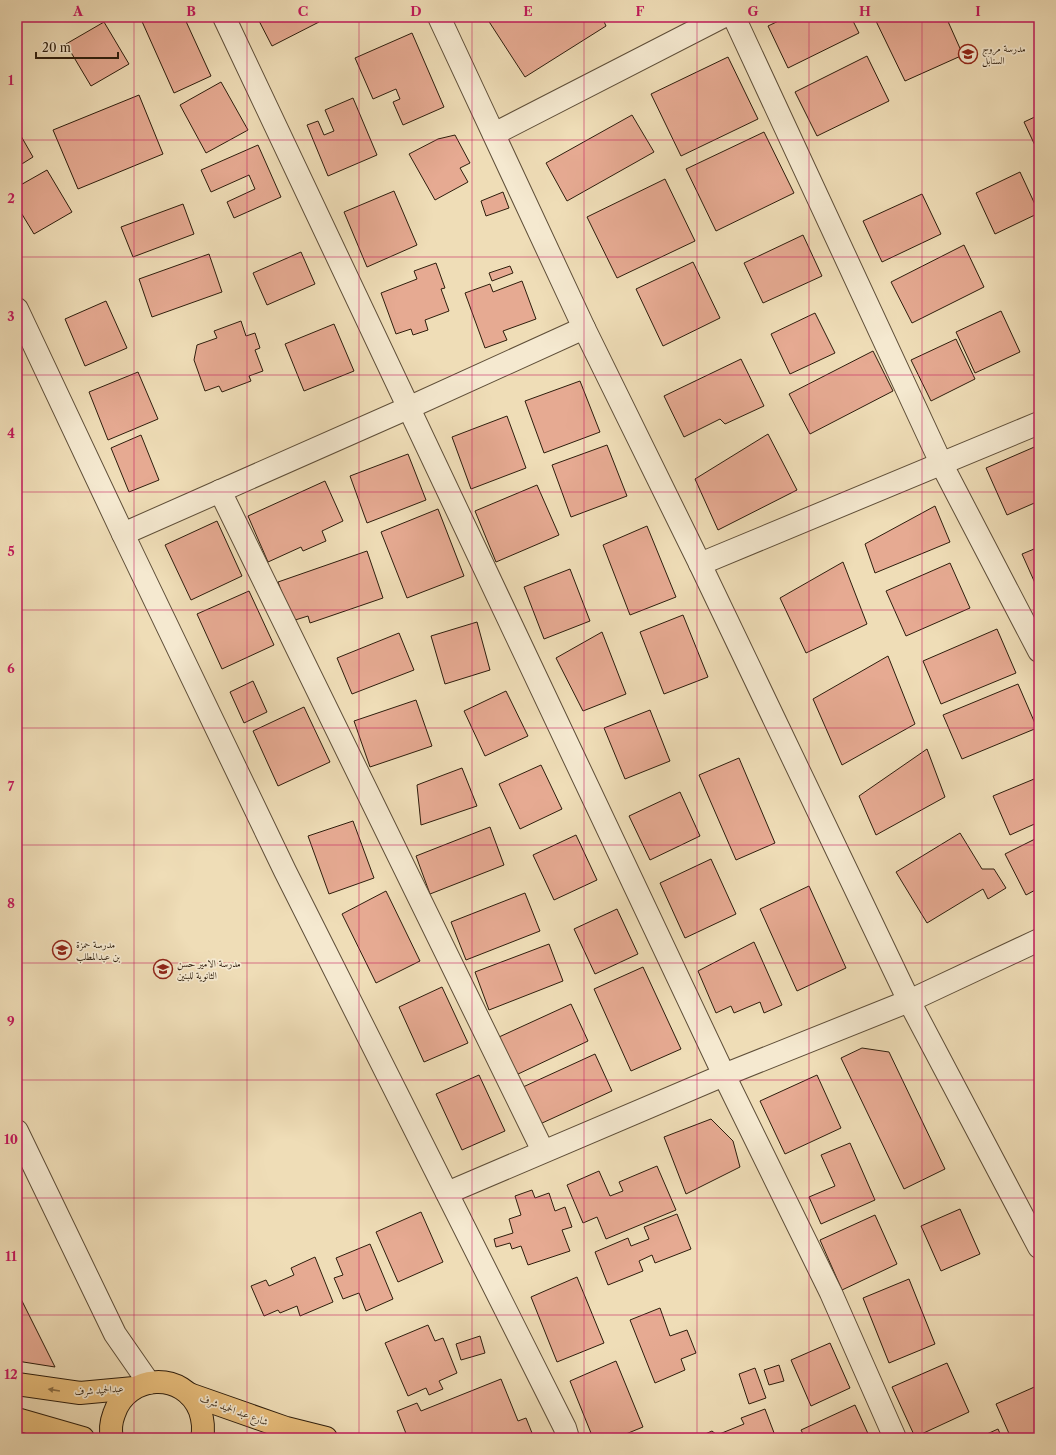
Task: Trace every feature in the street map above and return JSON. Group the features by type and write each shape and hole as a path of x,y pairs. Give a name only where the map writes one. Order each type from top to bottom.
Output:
{"main road":[{"name":"عبدالحميد شرف","path":"17,1384 80,1393 163,1382 177,1386 189,1394"},
{"path":"112,1438 111,1420 116,1407 123,1396 142,1385"},
{"path":"189,1394 197,1405 202,1419 202,1438"},
{"name":"شارع عبد الحميد شرف","path":"189,1394 286,1428 326,1438"},
{"path":"17,1419 83,1438"}],"street":[{"path":"224,17 724,1075 831,1293 895,1438"},
{"path":"439,17 584,328 700,564 909,1001 1039,1247"},
{"path":"494,134 722,17"},
{"path":"734,17 941,463 1039,651"},
{"path":"17,309 285,871 565,1428 568,1438"},
{"path":"123,534 408,408 584,328"},
{"path":"700,564 941,463 1039,424"},
{"path":"220,491 543,1151"},
{"path":"447,1193 724,1075 909,1001 1039,940"},
{"path":"17,1132 115,1334 142,1385"}],"building":[{"path":"140,17 184,17 211,76 174,93"},
{"path":"257,17 316,17 319,22 272,46"},
{"path":"486,17 602,17 606,26 525,77"},
{"path":"787,17 851,17 859,33 788,68 768,26"},
{"path":"874,17 946,17 963,55 905,81"},
{"path":"104,22 129,64 91,86 66,44"},
{"path":"412,33 444,107 403,125 393,102 400,99 396,89 373,99 355,58"},
{"path":"867,56 889,101 817,136 795,92"},
{"path":"728,57 758,119 681,156 651,94"},
{"path":"221,82 248,130 206,153 180,105"},
{"path":"139,95 163,154 78,189 53,130"},
{"path":"353,98 377,155 328,176 307,125 318,121 324,135 334,131 325,110"},
{"path":"632,115 654,152 567,201 546,163"},
{"path":"1039,115 1039,154 1024,122"},
{"path":"17,129 33,157 17,167"},
{"path":"764,132 794,193 716,231 686,169"},
{"path":"455,135 470,163 460,168 468,182 435,200 409,154 438,139"},
{"path":"258,145 281,197 234,218 227,202 255,189 249,175 211,192 201,170"},
{"path":"47,170 72,212 34,234 17,206 17,187"},
{"path":"1020,172 1039,213 995,234 976,193"},
{"path":"665,179 695,241 617,278 587,217"},
{"path":"394,191 417,245 367,267 344,212"},
{"path":"503,192 509,208 486,216 481,201"},
{"path":"922,194 941,234 882,262 863,221"},
{"path":"183,204 194,234 133,257 121,227"},
{"path":"803,235 822,276 763,303 744,263"},
{"path":"964,245 984,287 912,323 891,282"},
{"path":"301,252 315,284 267,305 253,273"},
{"path":"209,254 222,292 152,317 139,279"},
{"path":"693,262 720,318 663,346 636,289"},
{"path":"436,263 445,288 441,289 449,311 425,320 428,330 413,335 411,329 396,334 381,293 417,279 414,271"},
{"path":"510,266 513,273 492,281 489,273"},
{"path":"522,281 536,319 503,331 507,340 485,348 465,293 490,284 493,292"},
{"path":"106,301 127,348 85,366 65,319"},
{"path":"1001,311 1020,352 975,373 956,332"},
{"path":"815,313 835,353 790,374 771,334"},
{"path":"241,321 246,336 255,333 260,348 255,350 263,371 249,376 251,381 222,392 219,386 205,391 194,360 197,345 217,338 214,331"},
{"path":"334,324 354,371 304,391 285,344"},
{"path":"956,339 975,379 931,401 911,360"},
{"path":"873,351 893,391 810,434 789,394"},
{"path":"741,359 764,406 725,424 720,419 684,437 664,396"},
{"path":"138,372 158,419 108,440 89,392"},
{"path":"580,381 600,432 544,453 525,401"},
{"path":"507,416 526,468 471,489 452,437"},
{"path":"768,434 797,490 718,530 695,479"},
{"path":"141,435 159,480 129,492 111,448"},
{"path":"607,445 627,496 571,517 552,465"},
{"path":"1039,445 1039,501 1007,515 986,468"},
{"path":"408,454 426,500 367,523 350,476"},
{"path":"325,481 343,521 322,531 326,541 303,551 301,547 268,562 248,516"},
{"path":"537,485 559,535 496,562 475,511"},
{"path":"935,506 950,542 875,573 865,544"},
{"path":"438,509 464,576 407,598 381,532"},
{"path":"217,521 242,576 191,600 165,545"},
{"path":"647,526 676,597 630,615 603,545"},
{"path":"1039,547 1039,592 1022,554"},
{"path":"367,551 383,598 310,623 308,616 292,621 278,582"},
{"path":"843,562 867,624 806,653 780,598"},
{"path":"950,563 970,608 906,636 886,591"},
{"path":"570,569 590,621 544,639 524,587"},
{"path":"249,591 274,645 222,669 197,614"},
{"path":"683,615 708,677 664,694 640,632"},
{"path":"477,622 490,670 445,684 431,636"},
{"path":"997,629 1016,673 941,704 923,661"},
{"path":"602,632 626,694 583,711 556,658"},
{"path":"399,633 414,670 352,694 337,658"},
{"path":"888,656 915,724 842,765 813,699"},
{"path":"253,681 267,712 244,723 230,692"},
{"path":"1018,684 1037,728 962,759 943,715"},
{"path":"506,691 528,736 485,756 464,711"},
{"path":"416,700 432,746 370,767 354,721"},
{"path":"304,707 330,762 278,786 253,731"},
{"path":"650,710 670,761 625,779 604,728"},
{"path":"927,749 945,797 876,835 859,796"},
{"path":"739,758 775,843 736,860 699,775"},
{"path":"541,765 562,809 520,829 499,784"},
{"path":"462,768 477,806 421,825 417,785"},
{"path":"1039,777 1039,822 1010,835 993,796"},
{"path":"680,792 700,836 650,860 629,816"},
{"path":"353,821 374,878 329,894 308,836"},
{"path":"490,827 504,865 430,894 416,856"},
{"path":"960,833 982,869 994,869 1006,888 988,899 983,889 927,923 896,872"},
{"path":"576,835 597,880 554,900 533,855"},
{"path":"1039,837 1039,888 1026,895 1005,854"},
{"path":"711,859 736,914 685,938 660,883"},
{"path":"809,886 846,968 797,991 760,909"},
{"path":"386,891 420,961 376,983 342,914"},
{"path":"525,893 540,931 466,960 451,922"},
{"path":"617,909 638,954 595,974 574,929"},
{"path":"754,942 782,1005 764,1013 760,1002 734,1013 731,1006 716,1013 698,971"},
{"path":"549,944 563,981 489,1010 475,972"},
{"path":"643,967 681,1049 631,1071 594,989"},
{"path":"442,987 468,1043 424,1062 399,1007"},
{"path":"571,1004 588,1041 516,1075 499,1037"},
{"path":"862,1048 889,1052 945,1169 904,1189 841,1058"},
{"path":"595,1054 612,1091 540,1124 523,1087"},
{"path":"479,1075 505,1131 462,1150 436,1094"},
{"path":"817,1075 841,1128 785,1154 760,1101"},
{"path":"711,1119 733,1141 740,1167 686,1194 664,1137"},
{"path":"850,1143 875,1200 821,1224 809,1197 835,1186 821,1155"},
{"path":"657,1166 676,1210 606,1239 597,1217 583,1223 567,1185 599,1171 610,1196 623,1191 619,1182"},
{"path":"532,1190 535,1198 549,1193 555,1211 565,1207 572,1227 562,1230 570,1251 528,1265 521,1246 512,1249 510,1243 496,1247 494,1239 513,1233 509,1219 521,1215 515,1196"},
{"path":"960,1209 980,1254 941,1271 921,1226"},
{"path":"421,1212 443,1262 398,1282 376,1232"},
{"path":"677,1214 691,1249 655,1263 652,1255 639,1261 643,1271 608,1285 595,1252 628,1238 631,1246 649,1239 644,1227"},
{"path":"875,1215 897,1264 842,1290 820,1240"},
{"path":"370,1244 393,1299 366,1311 359,1293 343,1299 334,1278 343,1275 336,1258"},
{"path":"315,1257 333,1302 300,1316 297,1306 280,1313 278,1310 264,1316 251,1286 266,1280 269,1286 294,1275 291,1268"},
{"path":"577,1277 604,1343 557,1362 531,1297"},
{"path":"909,1279 935,1344 889,1363 863,1298"},
{"path":"17,1291 55,1367 17,1361"},
{"path":"660,1308 670,1336 687,1330 696,1353 681,1359 685,1370 655,1383 630,1320"},
{"path":"428,1325 435,1341 443,1338 457,1373 439,1381 443,1389 429,1395 426,1388 408,1396 385,1343"},
{"path":"480,1336 485,1353 461,1360 456,1344"},
{"path":"830,1343 850,1388 811,1406 791,1360"},
{"path":"616,1361 643,1427 616,1438 593,1438 570,1381"},
{"path":"947,1363 969,1412 915,1437 892,1387"},
{"path":"779,1365 784,1381 769,1385 764,1370"},
{"path":"755,1368 766,1398 749,1404 739,1374"},
{"path":"501,1379 518,1421 526,1418 532,1433 531,1438 418,1438 407,1436 397,1411 417,1403 421,1411"},
{"path":"1039,1385 1039,1438 1011,1438 996,1404"},
{"path":"855,1405 870,1438 805,1438 801,1430"},
{"path":"765,1409 776,1438 696,1438 712,1431 717,1435 744,1424 741,1418"},
{"path":"998,1429 1002,1438 978,1438"}],"place":[{"name":"مدرسة مروج السنابل","path":"968,54"},
{"name":"مدرسة حمزة بن عبدالمطلب","path":"62,950"},
{"name":"مدرسة الامير حسن الثانوية للبنين","path":"163,969"}]}
